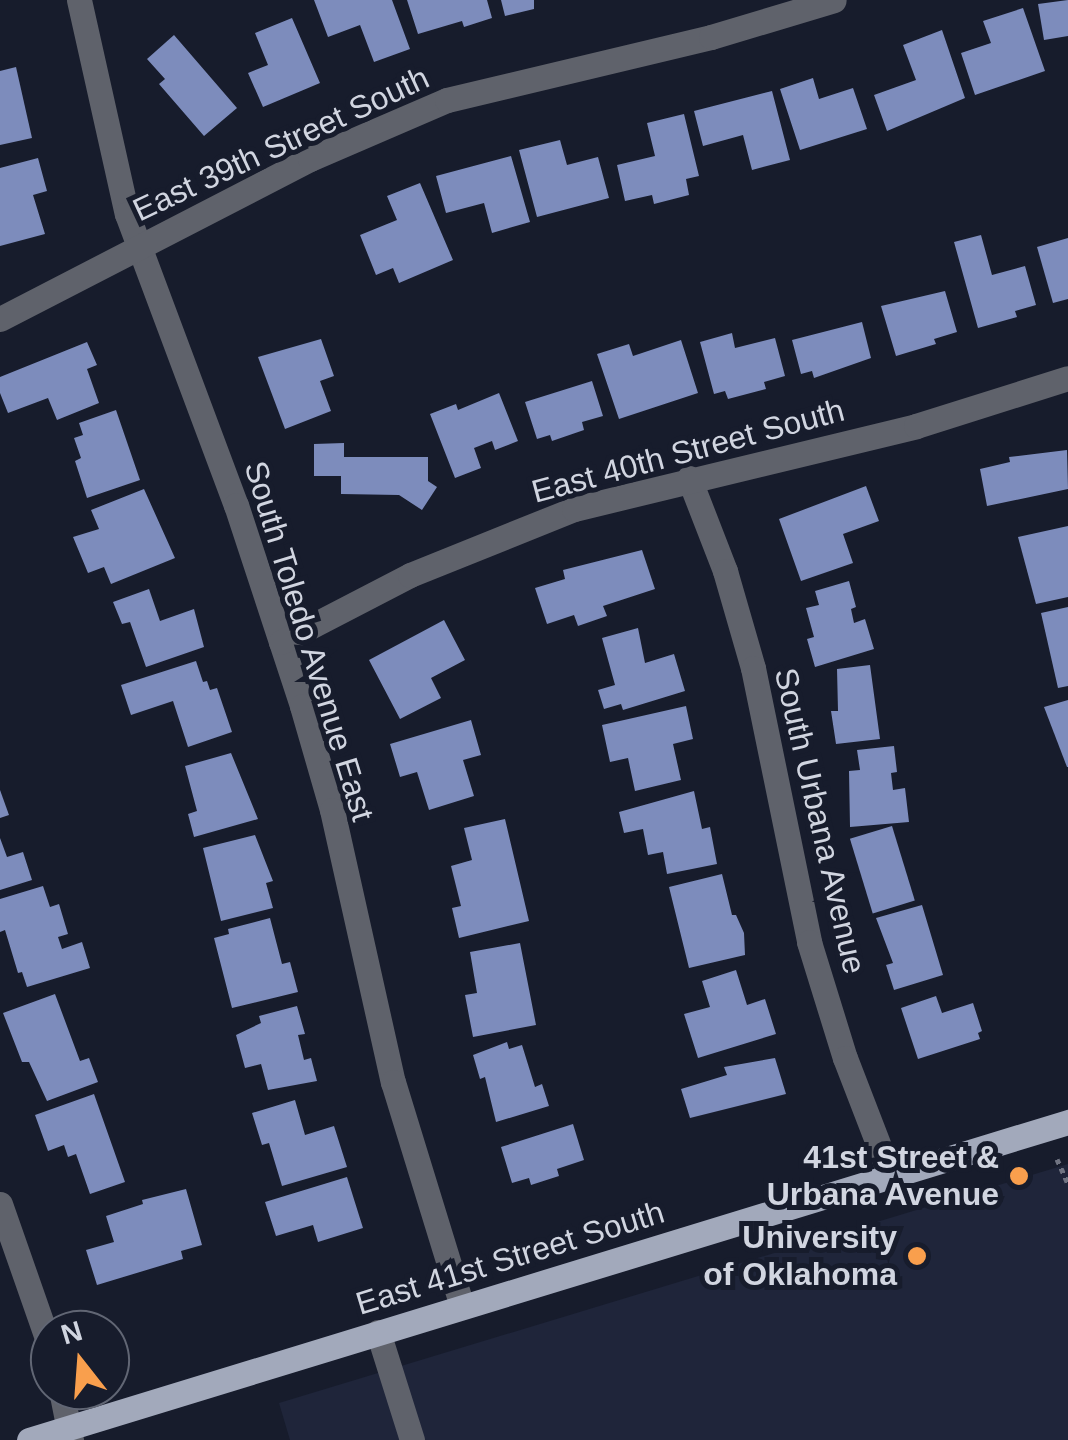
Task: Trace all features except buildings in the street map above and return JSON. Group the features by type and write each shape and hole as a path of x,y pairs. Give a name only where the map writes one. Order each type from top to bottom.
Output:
{"main road":[{"name":"East 41st Street South","path":"30,1440 70,1434 378,1332 1068,1122"}],"street":[{"name":"South Toledo Avenue East","path":"79,0 119,184 138,248 236,505 332,810 394,1082 462,1306"},
{"name":"East 39th Street South","path":"0,319 310,159 447,100 711,37 834,0"},
{"name":"East 40th Street South","path":"282,642 410,575 574,509 688,478 916,426 1068,378"},
{"name":"South Urbana Avenue","path":"688,478 725,571 752,668 809,942 845,1058 892,1177"},
{"path":"0,1204 37,1310"},
{"path":"378,1332 412,1440"}],"path":[{"path":"1057,1160 1068,1184"}],"shaded area":[{"name":"University of Oklahoma","path":"1068,1164 1068,1440 290,1440 279,1403"}],"place":[{"name":"41st Street & Urbana Avenue","path":"1019,1176"},
{"name":"University of Oklahoma","path":"917,1256"}]}
